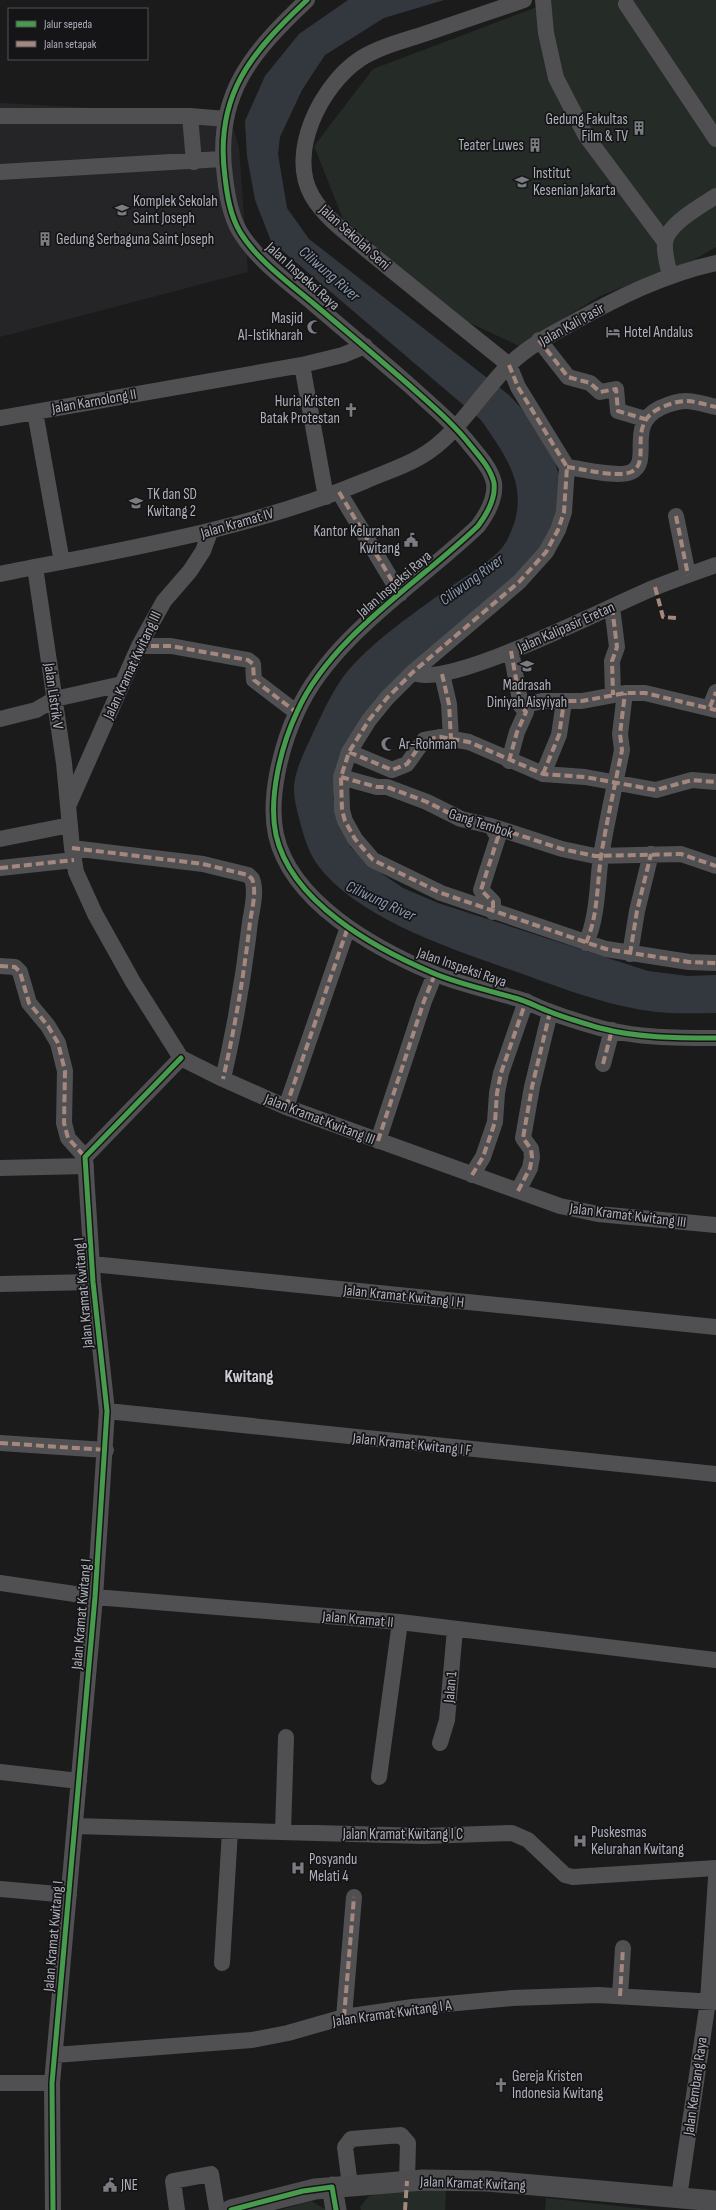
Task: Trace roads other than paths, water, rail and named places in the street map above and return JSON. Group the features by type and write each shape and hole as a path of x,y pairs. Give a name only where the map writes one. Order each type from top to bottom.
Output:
{"main road":[{"name":"Jalan Kramat Kwitang","path":"231,2210 303,2191 341,2186 407,2181 487,2181 716,2201"},
{"path":"336,2210 341,2186"}],"street":[{"name":"Jalan Inspeksi Raya","path":"307,0 277,28 250,61 238,82 222,131 222,159 228,201 240,231 268,266 459,423 490,471 494,484 493,498 488,513 478,526 356,634 330,662 310,688 296,712 281,759 273,805 276,836 291,871 310,896 348,927 387,951 435,974 526,1001 550,1012 612,1030 652,1038 716,1038"},
{"name":"Jalan Sekolah Seni","path":"505,370 331,219 313,197 306,183 303,170 308,131 318,107 336,80 360,59 387,46 524,0"},
{"path":"543,0 546,33 556,78 586,136 665,242"},
{"path":"626,4 716,139"},
{"path":"0,116 190,116 226,119"},
{"path":"190,116 194,162"},
{"path":"0,172 194,162 222,159"},
{"path":"670,276 665,242 668,233 674,225 716,196"},
{"name":"Jalan Kali Pasir","path":"459,423 505,370 539,340 605,304 670,276 716,263"},
{"path":"539,340 568,377 590,383 600,392 616,389 618,410 645,419"},
{"name":"Jalan Karnolong II","path":"62,562 35,412 302,365 342,355 365,346"},
{"path":"302,365 333,495 400,594"},
{"path":"505,370 518,387 567,467 564,512 558,530 546,552 519,582 413,672 387,698 369,720 349,752 341,777 342,810 345,821 354,839 373,860 441,893 586,943 630,954 689,962 716,963"},
{"path":"567,467 618,474 630,472 637,468 641,456 640,438 645,419 655,411 677,401 689,400 716,407"},
{"path":"0,418 35,412"},
{"name":"Jalan Kramat IV","path":"0,574 210,532 333,495 420,457 440,444 459,423"},
{"path":"676,516 688,575"},
{"name":"Jalan Kramat Kwitang III","path":"68,807 139,646 164,601 190,571 203,551 210,532"},
{"name":"Jalan Kalipasir Eretan","path":"413,672 423,676 442,674 462,669 511,651 655,587 716,565"},
{"name":"Jalan Listrik V","path":"35,567 64,763 70,825"},
{"path":"586,943 598,894 601,856 622,750 619,694 612,661 617,648 612,607"},
{"path":"139,646 171,646 248,660 253,664 254,680 296,712"},
{"path":"509,761 517,732 526,712 521,706 511,651"},
{"path":"442,674 449,704 451,739"},
{"path":"0,719 36,710 55,699 122,684"},
{"path":"521,706 542,701 582,701 619,694 658,695 713,708 716,692"},
{"path":"543,774 559,735 564,702"},
{"path":"349,752 392,770 407,764 424,740 441,737 469,742 509,761 543,774 585,777 656,790 692,780 716,782"},
{"name":"Gang Tembok","path":"341,777 377,787 387,787 427,802 461,819 491,826 562,849 601,856 680,854 716,866"},
{"path":"0,839 70,825 73,854 83,891 133,982 181,1058 86,1162 0,1168"},
{"path":"491,826 498,837 481,890 493,902 493,912"},
{"path":"0,868 73,854 203,864 248,875 252,879 254,894 245,972 223,1079"},
{"path":"630,954 637,911 651,854"},
{"path":"286,1107 348,927"},
{"path":"0,966 15,967 20,972 29,1003 48,1026 58,1044 65,1071 64,1123 68,1138 86,1162"},
{"path":"378,1141 424,1001 435,974"},
{"path":"472,1175 483,1157 495,1122 497,1093 501,1073 526,1001"},
{"path":"518,1191 530,1168 532,1152 523,1138 532,1087 550,1012"},
{"path":"603,1064 612,1030"},
{"name":"Jalan Kramat Kwitang III","path":"181,1058 223,1079 286,1107 560,1206 598,1214 716,1225"},
{"name":"Jalan Kramat Kwitang I","path":"53,2210 52,2083 95,1597 106,1450 107,1411 93,1282 86,1162"},
{"name":"Jalan Kramat Kwitang I H","path":"92,1264 716,1327"},
{"path":"0,1284 93,1282"},
{"name":"Jalan Kramat Kwitang I F","path":"107,1411 716,1474"},
{"path":"0,1443 106,1450"},
{"name":"Jalan Kramat II","path":"0,1583 95,1597 400,1622 716,1660"},
{"path":"379,1777 400,1622"},
{"name":"Jalan 1","path":"440,1743 447,1720 455,1629"},
{"path":"283,1832 286,1737"},
{"path":"0,1772 79,1782"},
{"name":"Jalan Kramat Kwitang I C","path":"75,1826 424,1836 512,1833 528,1840 565,1875 573,1877 716,1868"},
{"path":"222,1964 230,1831"},
{"name":"Jalan Kembang Raya","path":"680,2197 712,2002 716,1878"},
{"path":"0,1889 69,1894"},
{"path":"344,2017 354,1896"},
{"path":"620,1996 623,1948"},
{"name":"Jalan Kramat Kwitang I A","path":"55,2055 252,2040 288,2033 344,2017 424,2006 512,1998 620,1996 712,2002"},
{"path":"0,2083 52,2083"},
{"path":"341,2186 345,2147 351,2139 401,2135 408,2143 407,2181"},
{"path":"176,2210 173,2181 211,2174 218,2210"}],"water":[{"name":"Ciliwung River","path":"348,0 444,0 384,18 325,55 302,90 280,137 278,154 287,208 309,239 509,395 534,422 553,455 560,479 556,524 524,571 397,683 339,771 333,799 339,827 351,848 378,871 403,888 438,903 648,971 688,976 716,975 716,1013 664,1013 617,1005 558,987 453,949 401,927 353,899 333,882 317,864 306,842 295,799 294,789 296,773 327,704 343,677 366,652 380,640 410,616 496,554 506,542 514,524 517,508 517,492 514,478 508,463 501,449 481,420 271,241 255,200 247,156 245,121 265,76 299,34"}],"place":[{"name":"Gedung Fakultas Film & TV","path":"639,128"},
{"name":"Teater Luwes","path":"535,145"},
{"name":"Institut Kesenian Jakarta","path":"522,182"},
{"name":"Komplek Sekolah Saint Joseph","path":"122,210"},
{"name":"Gedung Serbaguna Saint Joseph","path":"45,239"},
{"name":"Masjid Al-Istikharah","path":"314,327"},
{"name":"Hotel Andalus","path":"613,332"},
{"name":"Huria Kristen Batak Protestan","path":"351,410"},
{"name":"TK dan SD Kwitang 2","path":"136,503"},
{"name":"Kantor Kelurahan Kwitang","path":"411,540"},
{"name":"Madrasah Diniyah Aisyiyah","path":"527,666"},
{"name":"Ar-Rohman","path":"388,744"},
{"name":"Puskesmas Kelurahan Kwitang","path":"580,1841"},
{"name":"Posyandu Melati 4","path":"298,1868"},
{"name":"Gereja Kristen Indonesia Kwitang","path":"501,2085"},
{"name":"JNE","path":"110,2185"}],"district":[{"name":"Kwitang","path":"249,1376"}]}
